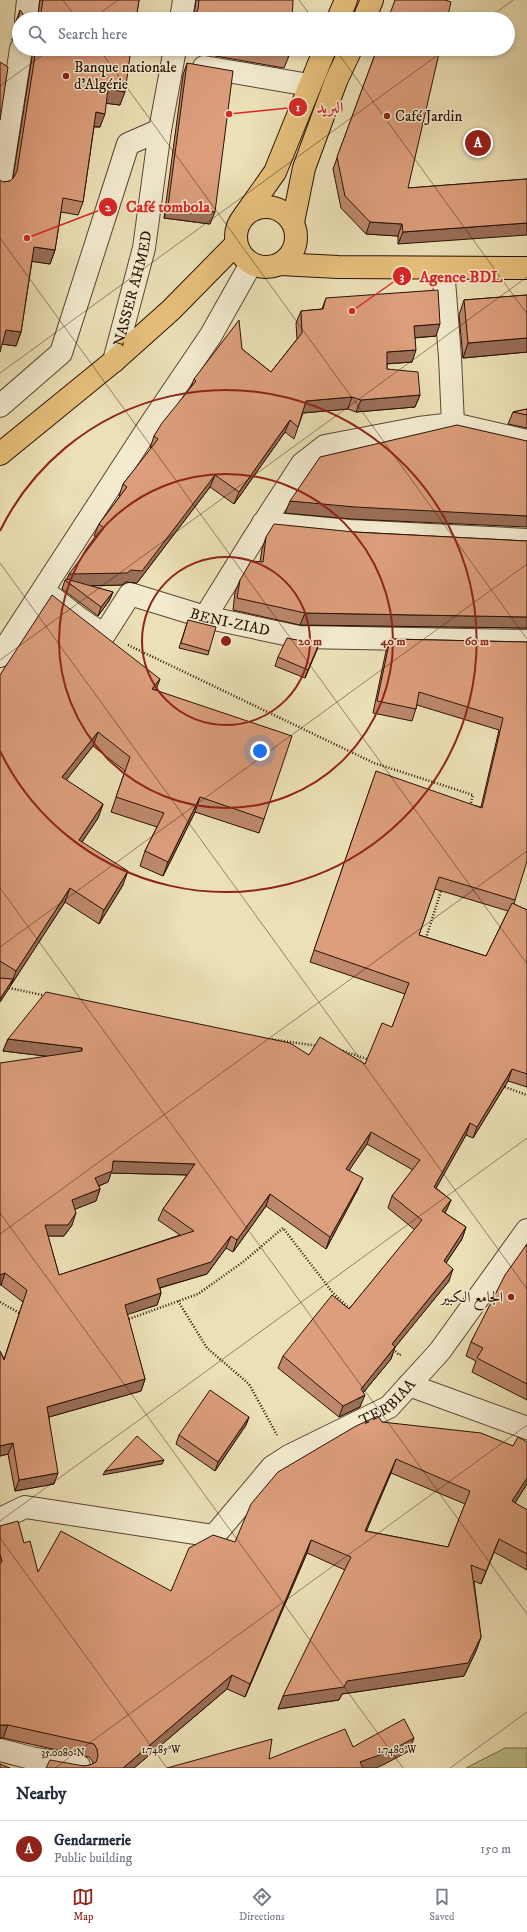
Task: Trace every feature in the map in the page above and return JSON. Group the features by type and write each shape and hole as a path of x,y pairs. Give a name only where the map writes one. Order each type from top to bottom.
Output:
{"main road":[{"path":"341,12 346,0"},
{"path":"367,12 372,0"},
{"path":"322,56 275,172 241,220 236,231 236,244 241,255 251,264 260,267 270,268 280,264 291,255 304,168 347,56"},
{"path":"241,220 248,212 257,208 268,206 278,209 286,214 295,231 338,267"},
{"path":"0,454 114,361 171,310 236,244"},
{"path":"280,264 338,267 527,268"}],"street":[{"path":"27,12 28,0"},
{"path":"182,12 184,0"},
{"path":"0,183 20,56"},
{"name":"NASSER AHMED","path":"114,361 144,248 160,130 174,56"},
{"path":"178,56 309,85"},
{"path":"0,406 61,353 128,144 160,130"},
{"path":"0,656 20,624 44,591 148,428 211,335 251,264"},
{"path":"443,268 450,357 453,424"},
{"path":"205,617 302,464 325,446 419,428 453,424 527,441"},
{"path":"263,524 350,531 527,540"},
{"path":"44,591 104,635"},
{"name":"BENI-ZIAD","path":"104,635 130,594 205,617 298,638 527,641"},
{"name":"TERBIAA","path":"0,1519 25,1507 214,1536 272,1467 288,1456 389,1406 440,1351 527,1230"},
{"path":"409,1385 527,1428"},
{"path":"0,1750 31,1758 81,1766"}],"path":[{"path":"104,635 140,650 374,764 473,795 468,809"},
{"path":"422,949 444,883"},
{"path":"0,986 48,996"},
{"path":"264,1038 319,1046"},
{"path":"335,1049 372,1061"},
{"path":"495,1083 527,1095"},
{"path":"120,1322 198,1294 243,1262 283,1228 333,1293 355,1314"},
{"path":"178,1301 207,1348 249,1384 288,1456"},
{"path":"0,1302 26,1317"},
{"path":"388,1344 399,1355 440,1351"}],"green space":[{"path":"505,1748 527,1748 527,1768 466,1768"}],"building":[{"path":"43,0 139,0 137,12 41,12"},
{"path":"199,0 293,0 292,12 196,12"},
{"path":"395,0 445,0 451,2 449,12 391,12"},
{"path":"35,56 130,56 125,92 108,89 105,114 96,112 83,202 63,198 55,250 34,247 21,332 6,330 0,352 0,180 3,182 10,181 17,171"},
{"path":"374,56 438,56 408,188 527,179 527,223 403,232 402,224 370,222 345,196 337,157"},
{"path":"0,62 8,67 0,120"},
{"path":"187,63 233,71 215,212 168,206"},
{"path":"438,290 440,324 414,326 416,350 387,352 387,369 418,372 420,395 361,400 352,397 306,401 298,427 290,420 239,492 215,475 142,571 131,570 127,573 69,574 104,528 99,524 127,487 123,484 158,439 154,436 162,423 196,381 194,379 239,320 242,349 271,372 302,333 301,311 323,309 326,298"},
{"path":"527,295 527,338 468,343 464,300"},
{"path":"527,409 527,415 513,412"},
{"path":"457,425 527,441 527,516 355,507 290,501 320,457"},
{"path":"274,524 354,532 527,541 527,617 305,613 237,598 240,580 251,561 263,562 266,537"},
{"path":"66,579 113,592 101,607 65,580"},
{"path":"52,595 160,679 152,689 292,736 264,819 200,797 168,862 145,851 164,813 116,797 130,757 98,732 62,777 103,804 79,840 128,871 104,910 70,888 16,971 0,961 0,675"},
{"path":"188,620 216,627 209,651 181,643"},
{"path":"287,638 302,641 320,641 308,670 278,657"},
{"path":"390,639 527,642 527,861 515,900 439,877 419,935 486,956 512,903 527,910 527,1074 512,1069 477,1127 470,1123 434,1187 451,1200 442,1211 466,1227 444,1261 453,1269 392,1344 395,1347 361,1389 365,1395 343,1406 283,1356 332,1295 349,1309 422,1220 392,1196 420,1160 371,1132 346,1169 363,1178 330,1237 270,1194 237,1240 231,1236 211,1262 157,1279 161,1293 125,1305 145,1379 47,1407 58,1473 19,1480 13,1443 0,1446 0,1351 4,1360 27,1290 5,1273 0,1275 0,1063 82,1051 82,1048 8,1039 46,992 290,1043 309,1055 320,1037 365,1064 382,1023 392,1027 409,983 314,950 376,771 482,808 503,718 419,692 416,709 377,701","holes":["113,1161 195,1164 163,1209 194,1231 59,1275 45,1225 68,1225 76,1213 72,1200 100,1189 95,1178 112,1171"]},
{"path":"0,978 13,979 0,999"},
{"name":"الجامع الكبير","path":"527,1244 527,1384 477,1358 483,1348 471,1342 505,1275"},
{"path":"210,1390 249,1417 218,1462 179,1435"},
{"path":"378,1416 382,1422 481,1433 513,1446 518,1437 527,1442 527,1478 512,1501 527,1510 527,1554 499,1539 486,1571 471,1565 481,1637 468,1663 347,1681 344,1687 283,1696 351,1557 311,1540 250,1684 232,1675 123,1768 46,1768 50,1760 84,1766 90,1765 96,1762 98,1756 97,1749 94,1744 8,1725 0,1726 0,1564 2,1561 0,1554 0,1526 18,1521 24,1543 30,1541 38,1572 61,1531 171,1591 189,1548 213,1535 235,1542 251,1504 278,1472 356,1426","holes":["396,1459 470,1491 448,1547 365,1531"]},
{"path":"137,1436 164,1460 105,1471"},
{"path":"404,1719 414,1738 388,1752 360,1762 363,1768 167,1768 272,1739 269,1759 345,1729 353,1747"},
{"path":"0,1764 10,1768 0,1768"}],"place":[{"name":"Banque nationale d'Algérie","path":"66,76"},
{"name":"البريد","path":"229,114"},
{"name":"Café Jardin","path":"387,116"},
{"name":"Gendarmerie","path":"478,143"},
{"name":"Café tombola","path":"27,238"},
{"name":"Agence BDL","path":"352,311"},
{"name":"الجامع الكبير","path":"511,1297"}]}
